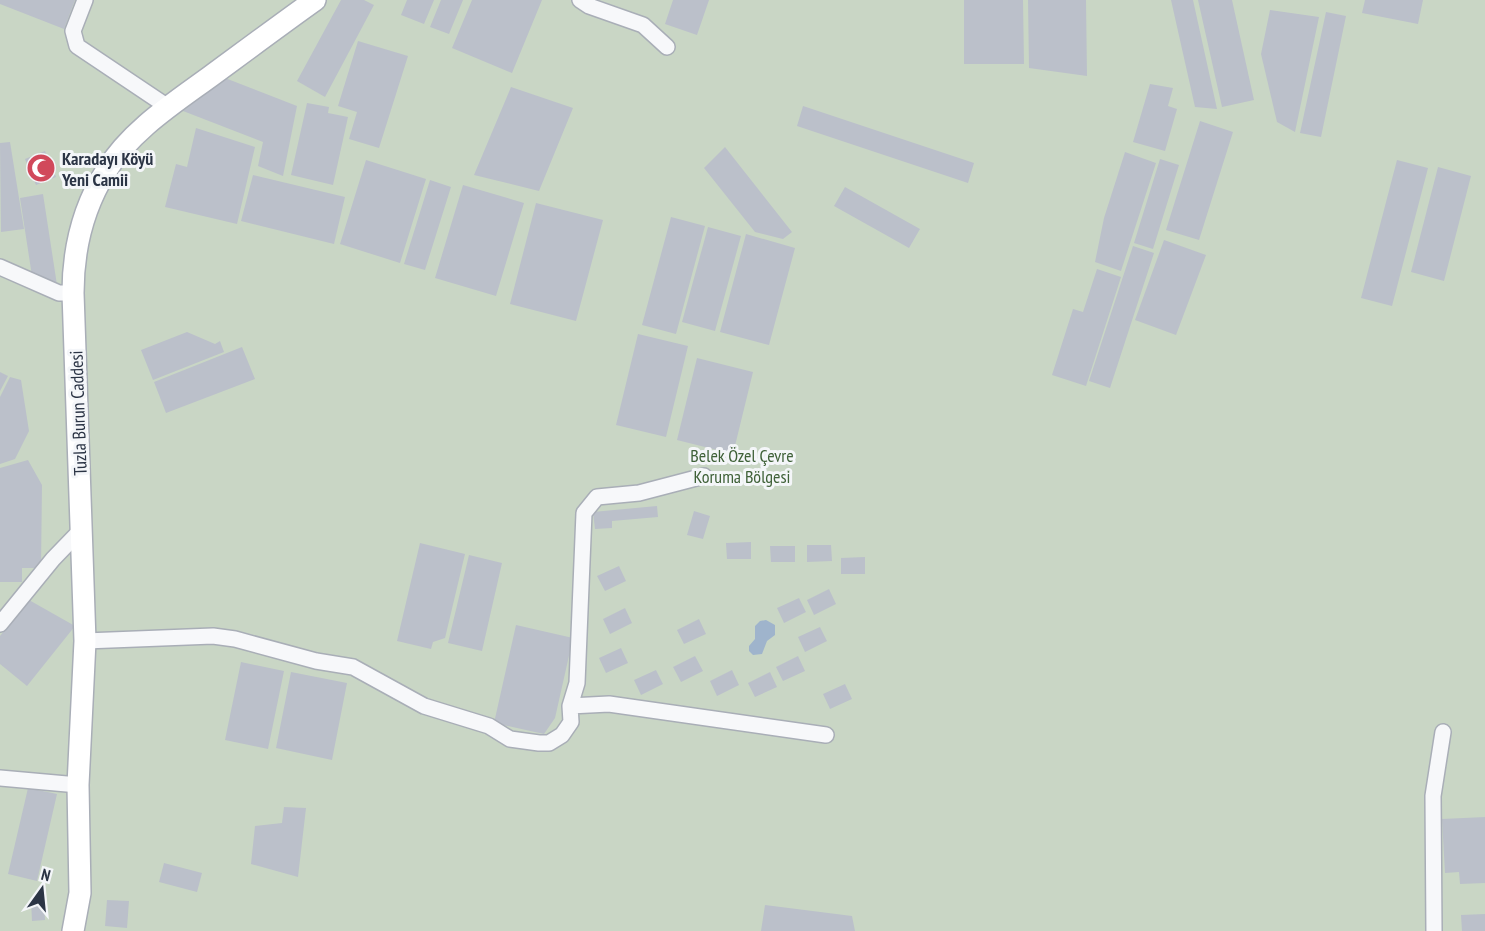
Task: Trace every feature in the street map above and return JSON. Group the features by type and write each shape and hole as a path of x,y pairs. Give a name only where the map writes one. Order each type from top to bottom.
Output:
{"main road":[{"name":"Tuzla Burun Caddesi","path":"73,931 80,893 78,785 85,641 74,293 74,263 79,234 106,170 124,147 168,107 315,0"}],"street":[{"path":"85,0 73,31 77,46 168,107"},
{"path":"580,0 589,6 643,25 667,47"},
{"path":"0,267 59,293 74,293"},
{"path":"85,641 213,636 235,639 316,661 353,668 424,706 489,726 510,739 549,742 562,735 571,722 570,706 577,683 581,641 584,513 597,497 639,493 704,476"},
{"path":"0,624 53,559 82,529"},
{"path":"570,706 609,704 826,735"},
{"path":"1434,931 1433,796 1443,732"},
{"path":"0,778 78,785"}],"green space":[{"name":"Belek Özel Çevre Koruma Bölgesi","path":"0,0 1485,0 1485,931 0,931"}],"water":[{"path":"766,620 775,625 775,635 767,641 762,654 753,655 749,651 749,646 755,639 755,626 760,621"}],"building":[{"path":"0,0 75,0 64,29 0,4"},
{"path":"341,0 364,0 374,5 325,97 297,81"},
{"path":"407,0 434,0 424,24 401,15"},
{"path":"441,0 463,0 449,34 430,27"},
{"path":"472,0 542,0 512,73 452,48"},
{"path":"673,0 709,0 697,35 665,24"},
{"path":"964,0 1023,0 1024,64 964,64"},
{"path":"1028,0 1086,0 1087,76 1029,68"},
{"path":"1171,0 1193,0 1217,109 1195,107"},
{"path":"1198,0 1232,0 1254,100 1222,107"},
{"path":"1365,0 1423,0 1418,24 1362,13"},
{"path":"1270,10 1319,17 1295,132 1277,122 1261,54"},
{"path":"1326,12 1346,16 1321,137 1300,133"},
{"path":"358,41 408,56 379,148 349,139 357,112 338,106"},
{"path":"225,78 297,106 283,176 258,166 263,142 183,111"},
{"path":"1150,84 1173,88 1168,106 1177,109 1165,151 1133,142"},
{"path":"511,87 573,108 539,191 474,175"},
{"path":"307,103 329,107 328,113 348,117 333,185 291,175"},
{"path":"803,106 974,163 968,183 797,126"},
{"path":"1200,121 1233,132 1199,240 1166,230"},
{"path":"196,128 255,147 237,224 165,207 176,164 187,167"},
{"path":"10,142 24,229 1,232 0,143"},
{"path":"725,147 792,232 783,239 755,232 704,168"},
{"name":"Karadayı Köyü Yeni Camii","path":"45,151 56,177 36,185 25,159"},
{"path":"1125,152 1156,163 1121,271 1095,262 1104,218"},
{"path":"1160,159 1179,165 1153,249 1134,243"},
{"path":"366,160 426,179 400,263 340,244"},
{"path":"1397,160 1428,168 1392,306 1361,298"},
{"path":"1438,167 1471,176 1444,281 1411,272"},
{"path":"253,175 345,197 334,244 241,221"},
{"path":"430,180 451,187 425,270 404,264"},
{"path":"463,185 524,203 496,296 435,278"},
{"path":"845,187 920,229 909,248 834,206"},
{"path":"43,194 57,285 32,276 20,198"},
{"path":"536,203 603,220 576,321 510,304"},
{"path":"671,217 705,226 676,334 642,325"},
{"path":"708,227 741,236 715,331 682,322"},
{"path":"746,234 795,248 769,345 720,332"},
{"path":"1164,240 1206,255 1176,335 1135,320"},
{"path":"1133,246 1154,253 1110,388 1089,381"},
{"path":"1097,269 1121,277 1086,386 1052,375 1073,309 1083,312"},
{"path":"187,332 215,344 220,341 224,352 153,380 141,350"},
{"path":"638,334 688,346 666,437 616,425"},
{"path":"242,347 255,379 166,413 154,382"},
{"path":"697,358 753,372 733,454 677,440"},
{"path":"0,372 8,376 0,391"},
{"path":"10,377 21,380 29,431 15,459 0,464 0,397"},
{"path":"28,460 42,485 41,568 22,568 22,582 0,582 0,468"},
{"path":"657,506 658,517 612,521 612,528 595,529 593,512"},
{"path":"694,511 710,516 703,539 687,535"},
{"path":"751,542 751,559 727,559 726,543"},
{"path":"420,543 465,554 445,638 433,642 431,649 397,641"},
{"path":"807,545 831,545 832,561 807,562"},
{"path":"770,546 795,546 795,562 771,562"},
{"path":"469,555 502,563 482,651 448,643"},
{"path":"865,557 865,574 841,574 841,558"},
{"path":"619,566 626,581 605,591 597,576"},
{"path":"829,589 836,604 814,615 807,600"},
{"path":"799,598 806,612 784,623 777,608"},
{"path":"29,600 75,626 27,686 0,664 0,636"},
{"path":"625,608 632,623 610,634 603,619"},
{"path":"699,619 706,634 684,644 677,630"},
{"path":"516,625 573,638 555,718 544,734 494,723"},
{"path":"820,627 827,641 805,652 798,637"},
{"path":"621,648 628,663 606,673 599,658"},
{"path":"695,656 703,671 681,682 673,667"},
{"path":"798,656 805,671 783,681 776,667"},
{"path":"241,662 284,671 268,749 225,740"},
{"path":"656,670 663,684 641,695 634,680"},
{"path":"732,670 739,685 717,696 710,681"},
{"path":"291,672 347,683 332,760 276,748"},
{"path":"770,672 777,687 755,697 748,683"},
{"path":"845,684 852,699 830,709 823,694"},
{"path":"28,788 57,794 37,881 8,874"},
{"path":"284,807 306,808 298,877 251,864 255,826 282,823"},
{"path":"1485,817 1485,883 1460,884 1459,872 1445,873 1442,819"},
{"path":"164,863 202,873 197,892 159,882"},
{"path":"31,900 44,900 45,920 32,921"},
{"path":"107,900 129,901 127,928 105,926"},
{"path":"765,905 852,916 855,931 761,931"},
{"path":"1485,914 1485,931 1462,931 1461,915"}],"place":[{"name":"Karadayı Köyü Yeni Camii","path":"41,168"}]}
